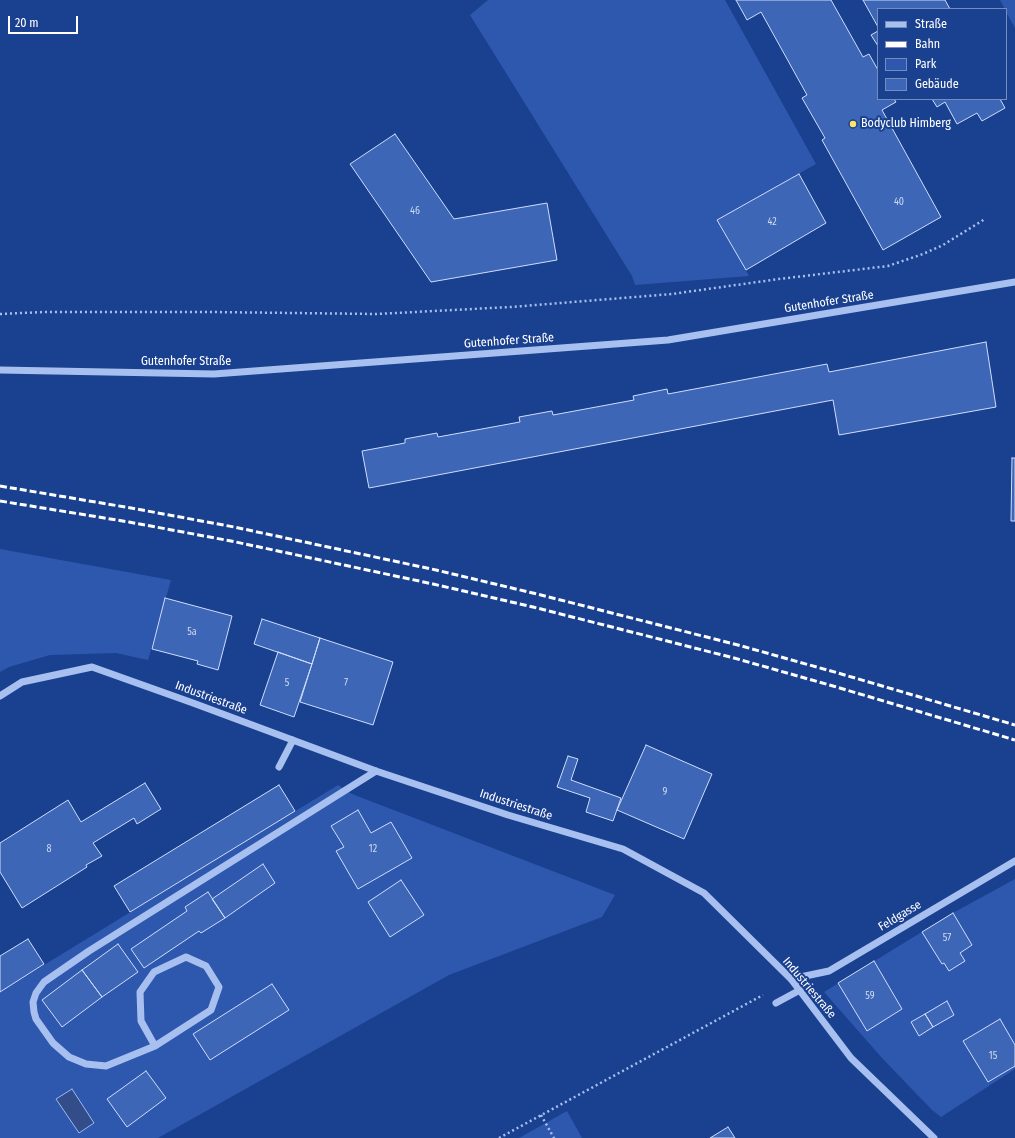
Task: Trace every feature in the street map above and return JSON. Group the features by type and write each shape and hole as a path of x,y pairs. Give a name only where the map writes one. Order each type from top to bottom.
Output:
{"street":[{"name":"Gutenhofer Straße","path":"0,370 214,374 668,340 1015,282"},
{"name":"Industriestraße","path":"0,696 22,682 92,667 376,771 508,816 623,849 704,893 791,979 851,1058 934,1138"},
{"path":"279,767 293,740"},
{"path":"155,1046 141,1021 140,992 154,972 186,957 206,966 218,987 211,1010 155,1046 106,1066 86,1064 69,1057 53,1043 36,1019 33,1002 36,993 44,982 88,950 376,771"},
{"name":"Feldgasse","path":"791,979 828,971 1015,861"},
{"path":"776,1003 800,990"}],"path":[{"path":"0,314 44,312 211,312 376,314 511,307 672,294 786,278 888,266 943,245 985,219"},
{"path":"499,1138 763,994"},
{"path":"541,1115 554,1138"}],"green space":[{"path":"488,0 725,0 816,164 717,220 749,276 635,285 632,276 470,15"},
{"path":"1000,0 1015,0 1015,28 1007,14 1007,8 1004,8"},
{"path":"0,549 171,580 148,660 116,653 50,655 9,667 0,672"},
{"path":"338,785 352,794 615,895 602,917 449,975 158,1138 0,1138 0,992"},
{"path":"1015,879 1015,1069 941,1117 932,1110 882,1058 824,992 951,914"},
{"path":"567,1111 582,1138 519,1138"}],"shaded area":[{"path":"72,1089 94,1123 79,1133 56,1099"}],"building":[{"name":"Bodyclub Himberg","path":"736,0 831,0 863,57 869,54 877,68 877,100 895,100 896,102 882,110 941,217 883,250 822,140 825,138 802,98 807,95 761,12 747,20"},
{"path":"863,0 945,0 949,8 877,8 877,25"},
{"path":"877,32 877,44 871,35"},
{"path":"933,100 1001,100 1005,108 982,121 977,113 957,124 945,102 937,107"},
{"path":"395,134 454,219 547,203 557,260 431,282 350,164"},
{"path":"799,174 826,223 746,270 717,220"},
{"path":"986,342 996,407 839,435 833,400 369,488 362,451 405,443 405,439 437,433 438,437 520,422 519,417 552,411 553,415 634,400 633,396 667,389 668,394 827,364 829,372"},
{"path":"1012,458 1015,458 1015,521 1011,521"},
{"path":"165,598 232,616 218,670 197,664 198,661 152,649"},
{"path":"262,619 320,638 312,664 254,644"},
{"path":"320,638 393,662 373,725 300,702"},
{"path":"278,652 312,664 294,717 260,705"},
{"path":"646,745 712,774 684,839 617,810"},
{"path":"568,756 578,759 571,780 621,798 613,821 586,812 590,798 557,787"},
{"path":"145,783 161,809 137,824 134,818 93,843 102,856 22,908 0,872 0,843 68,800 81,822"},
{"path":"279,785 295,811 130,912 114,886"},
{"path":"358,810 371,833 391,822 412,858 358,889 336,851 344,847 331,826"},
{"path":"263,864 275,883 225,918 212,899"},
{"path":"401,880 424,915 390,937 368,902"},
{"path":"208,892 225,918 201,933 199,931 144,968 131,949 187,911 185,907"},
{"path":"953,913 972,945 960,953 965,961 949,971 944,963 942,964 922,932"},
{"path":"28,939 44,964 0,992 0,956"},
{"path":"118,944 138,972 102,997 82,970"},
{"path":"874,961 902,1009 867,1031 838,983"},
{"path":"82,970 102,997 62,1027 42,1000"},
{"path":"272,984 289,1010 210,1060 193,1034"},
{"path":"947,1001 954,1015 933,1027 925,1014"},
{"path":"925,1014 933,1027 919,1036 911,1022"},
{"path":"1000,1019 1015,1045 1015,1066 988,1082 963,1041"},
{"path":"146,1071 166,1098 127,1127 107,1099"},
{"path":"728,1127 735,1138 710,1138"}],"railway":[{"path":"0,486 234,527 436,570 738,645 1015,725"},
{"path":"0,501 129,522 231,541 533,607 734,658 1015,740"}],"place":[{"name":"Bodyclub Himberg","path":"853,124"}]}
